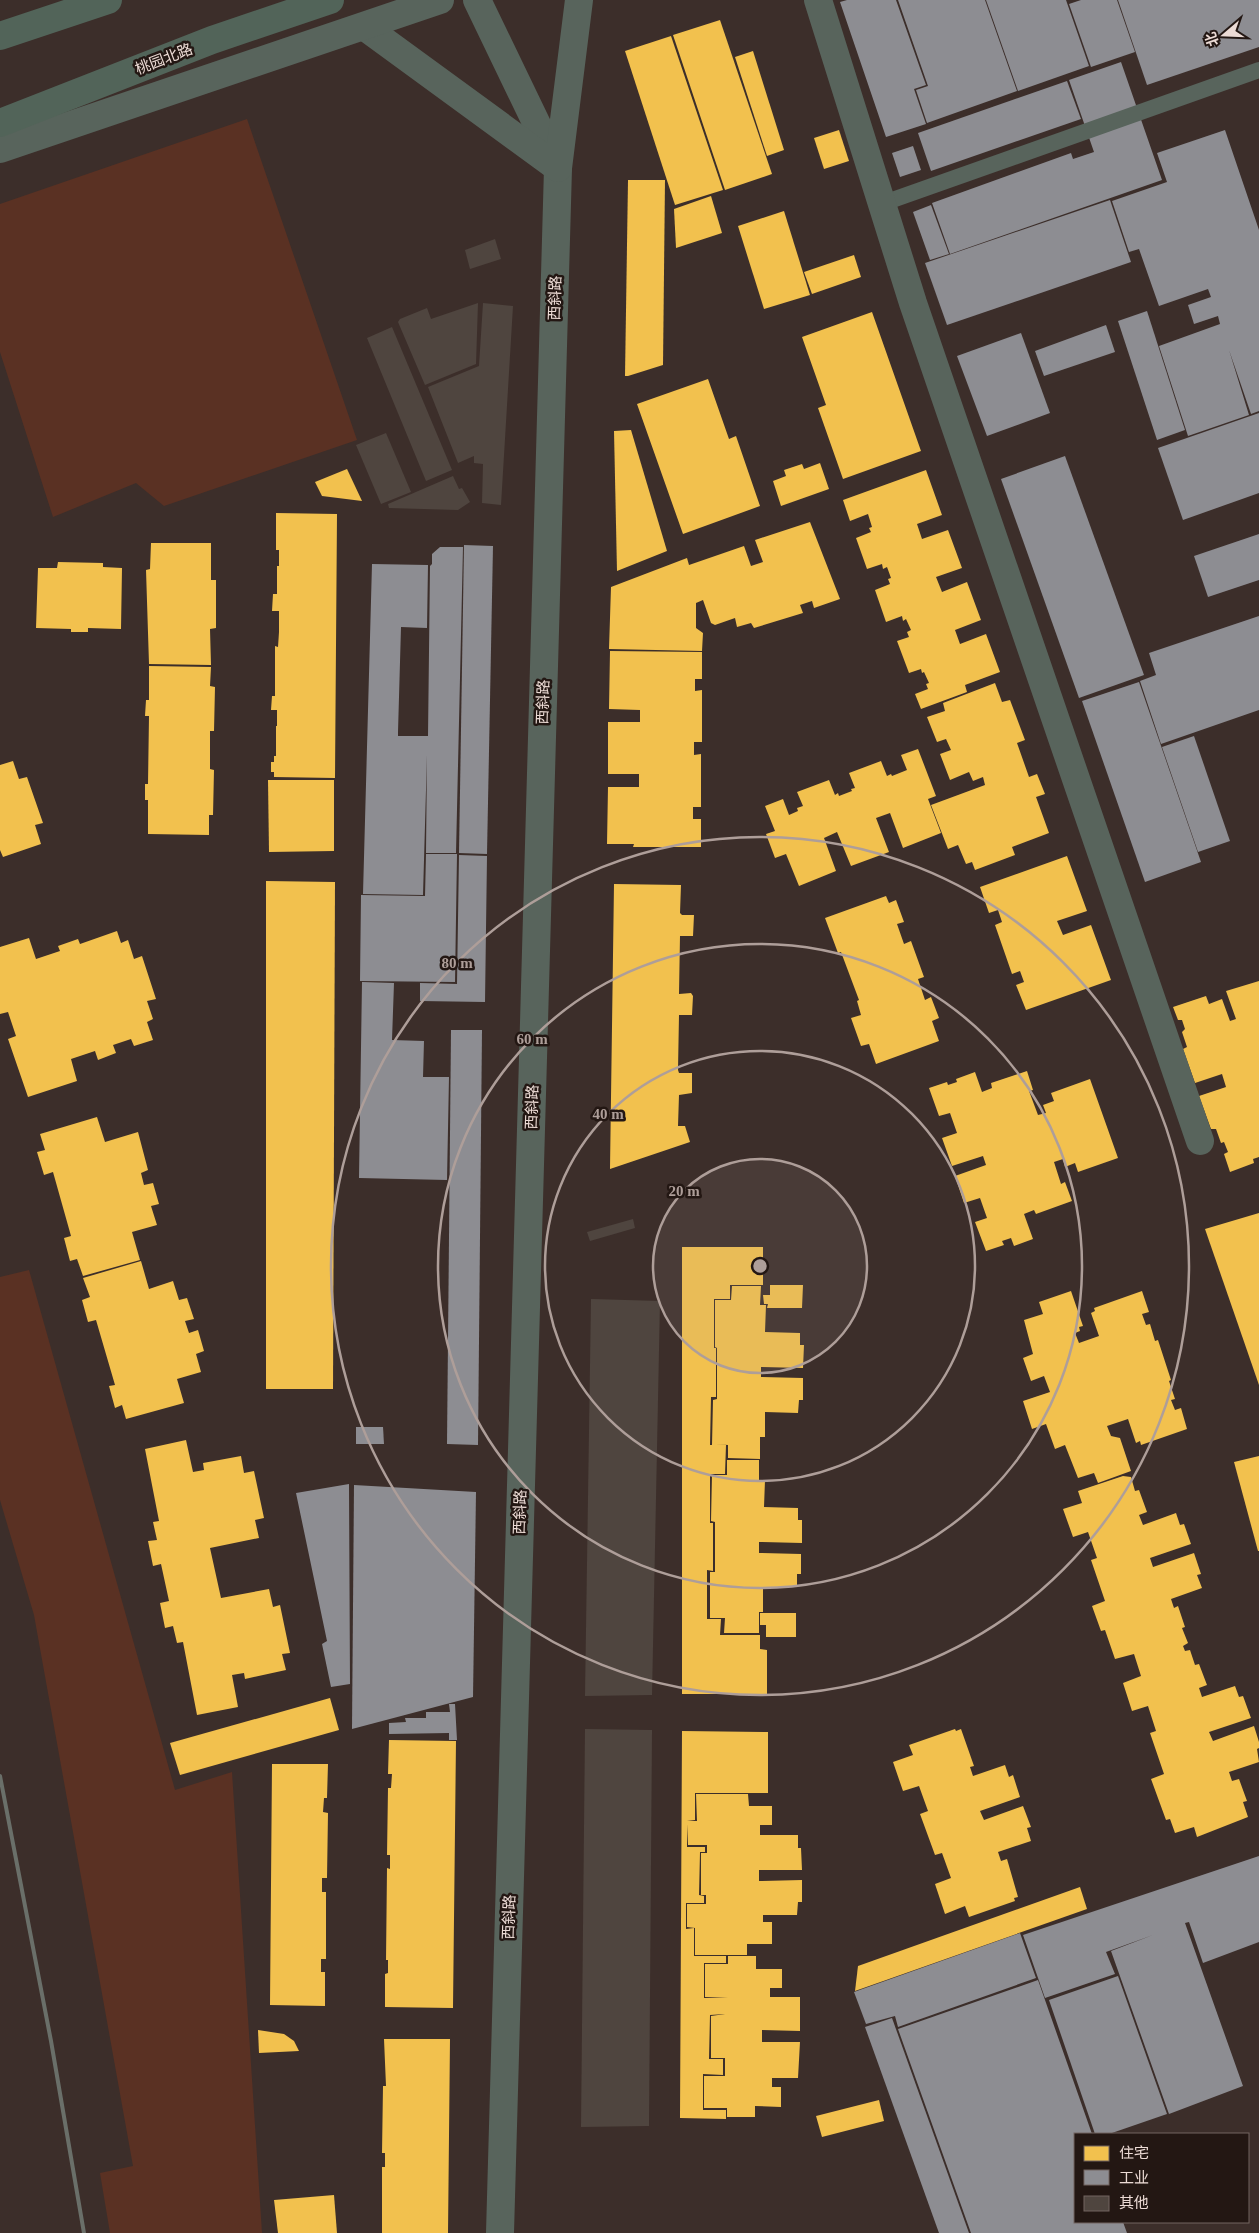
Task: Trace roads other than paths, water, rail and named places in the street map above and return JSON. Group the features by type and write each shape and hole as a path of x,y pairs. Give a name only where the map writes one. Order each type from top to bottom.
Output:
{"main road":[{"path":"0,36 108,0"},
{"name":"桃园北路","path":"0,123 212,40 330,0"}],"street":[{"path":"0,149 440,0"},
{"name":"西斜路","path":"477,0 558,168 500,2233"},
{"path":"365,26 558,168 579,0"},
{"path":"818,0 912,303 1200,1141"}],"lane":[{"path":"881,204 1259,70"}],"railway":[{"path":"0,1776 51,2041 84,2233"}]}
